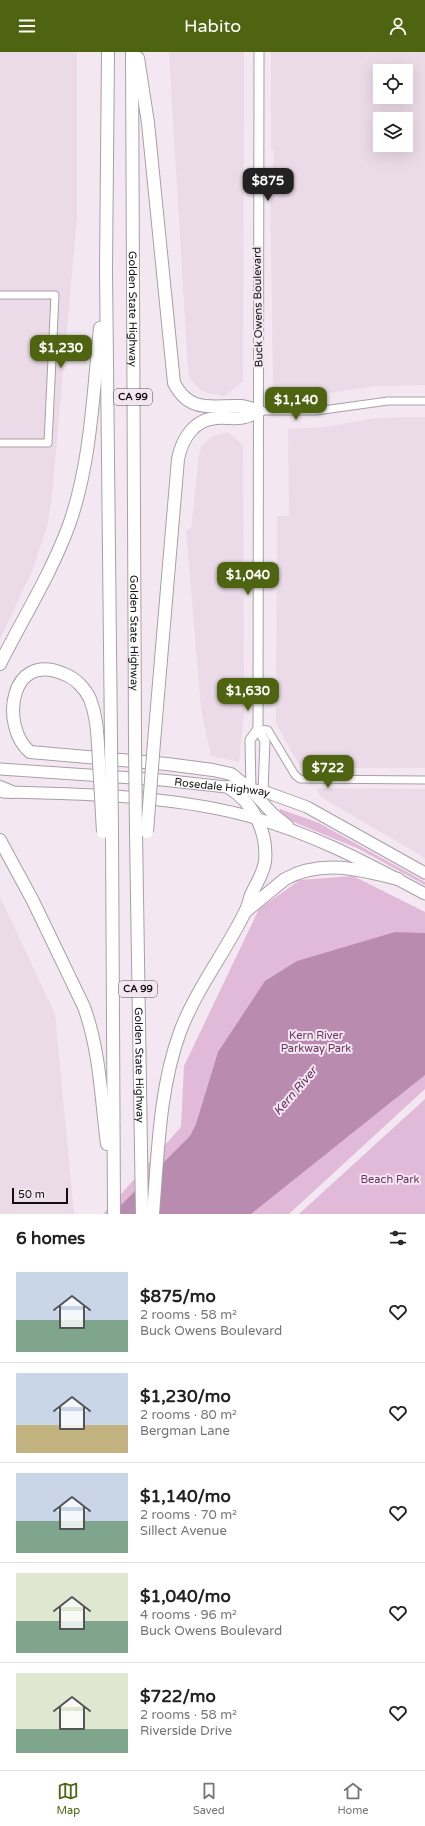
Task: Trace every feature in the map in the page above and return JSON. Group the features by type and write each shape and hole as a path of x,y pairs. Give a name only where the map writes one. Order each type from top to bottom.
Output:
{"highway":[{"name":"CA 99","path":"108,52 106,270 111,741 107,832 112,936 114,1214"},
{"name":"Golden State Highway","path":"132,52 135,742 142,832 137,853 142,1214"},
{"path":"137,52 148,123 174,383 185,398 194,404 208,406 243,406 259,411"},
{"path":"0,664 53,561 75,504 85,458 106,270"},
{"path":"142,832 154,742 178,459 183,442 192,429 203,421 217,418 244,418 259,411"},
{"path":"107,832 98,744 96,722 89,698 76,681 60,672 51,670 33,670 14,681 3,699 2,718 10,737 21,748 30,752 168,764 213,770 232,774 254,795 257,819 263,838 265,862 246,911 193,1003 180,1032 171,1062 162,1107 153,1214"},
{"path":"0,787 6,792"},
{"path":"228,787 254,795"},
{"path":"0,840 33,901 84,1007 90,1023 98,1062 107,1147 114,1183"},
{"path":"246,911 284,879 292,875 318,868 346,867 398,879"}],"main road":[{"name":"Buck Owens Boulevard","path":"254,795 265,741 258,729 259,411 257,242 259,52"},
{"name":"Buck Owens Boulevard","path":"254,795 250,740 258,729"},
{"name":"Rosedale Highway","path":"0,769 116,776 228,787"},
{"name":"Rosedale Highway","path":"6,792 129,797 223,810 297,832 333,846 425,894"},
{"path":"223,810 254,795 272,813 297,832"},
{"name":"Rosedale Highway","path":"254,795 307,806 425,873"}],"street":[{"path":"0,295 55,295 48,443 0,443"},
{"path":"259,411 316,411 388,401 425,401"},
{"path":"258,729 268,730 295,775 300,779 425,780"}],"shaded area":[{"path":"0,52 77,52 77,217 52,495 47,527 32,571 0,639"},
{"path":"169,52 244,52 243,381 225,396 200,390 190,378 188,370"},
{"path":"271,52 425,52 425,385 376,386 286,399 277,395 273,388 270,169 273,165 274,151 271,148"},
{"path":"425,417 425,768 301,768 276,723 277,516 289,516 288,429 323,427 378,418"},
{"path":"228,432 243,445 244,711 239,762 211,756 201,709 186,530 191,529 201,447 213,436"},
{"path":"316,788 425,789 425,858 321,797"},
{"path":"0,897 55,1014 74,1214 0,1214"}],"green space":[{"path":"280,809 319,823 425,882 425,885 359,849 289,820 279,812"},
{"name":"Kern River","path":"353,876 425,912 425,1089 289,1214 103,1214 181,1127 184,1066 259,909 300,880"},
{"name":"Beach Park","path":"425,1099 425,1214 299,1214"}],"water":[{"name":"Kern River","path":"395,932 425,933 425,1075 251,1214 112,1214 190,1136 196,1124 218,1052 265,981 297,961"}],"park label":[{"name":"Kern River Parkway Park","path":"316,1041"}]}
